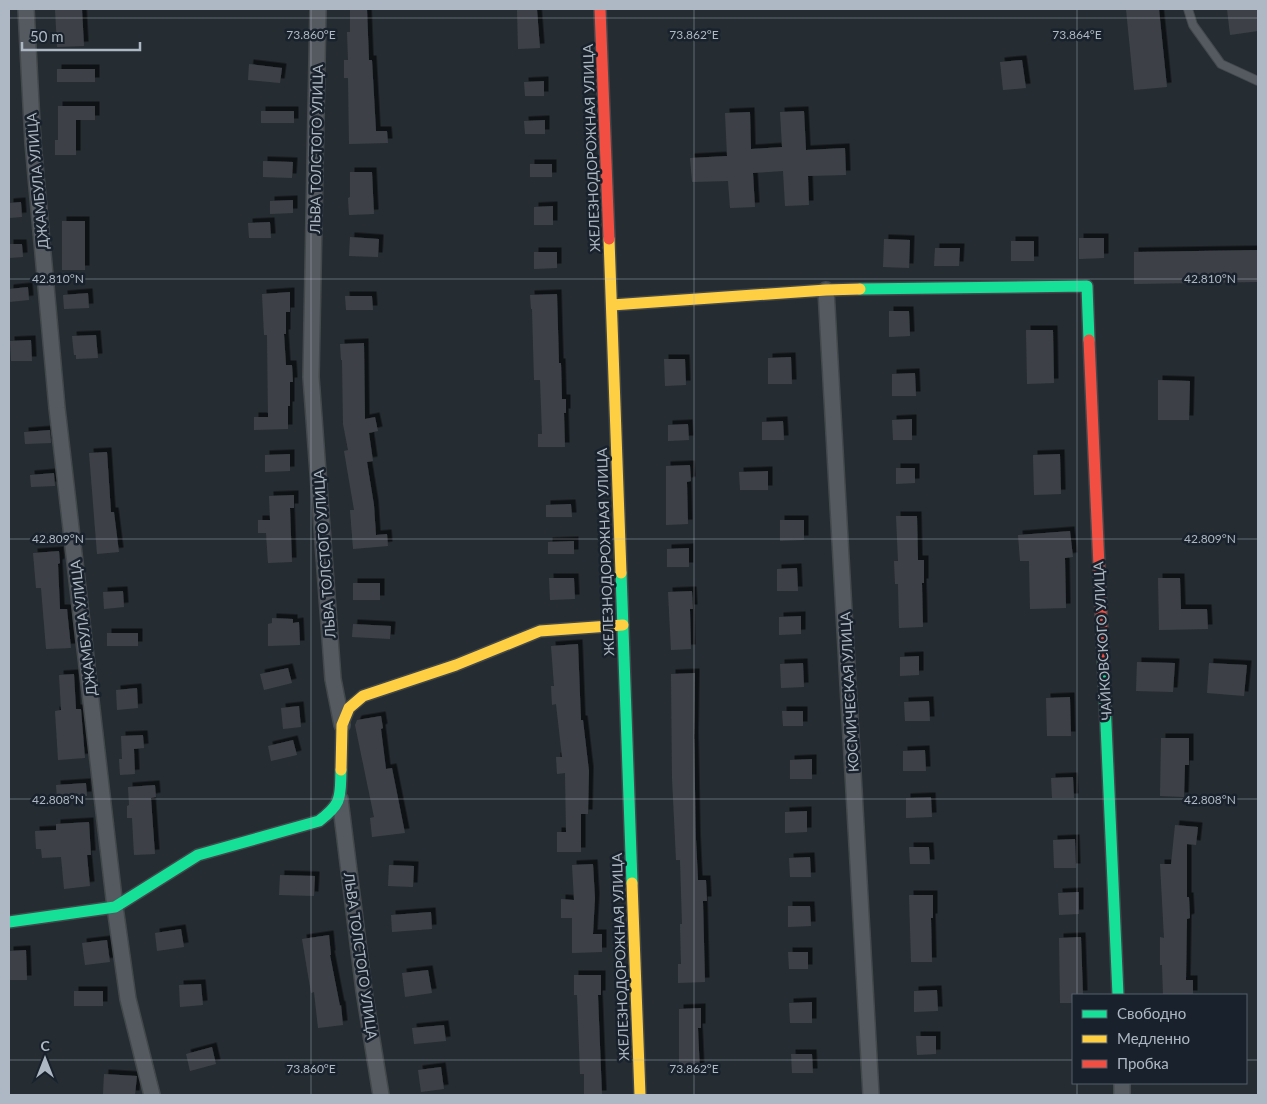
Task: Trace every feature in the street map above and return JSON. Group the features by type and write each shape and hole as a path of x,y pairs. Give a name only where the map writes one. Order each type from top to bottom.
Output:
{"street":[{"name":"ДЖАМБУЛА УЛИЦА","path":"26,9 33,143 57,408 115,906 128,999 152,1095"},
{"name":"ЛЬВА ТОЛСТОГО УЛИЦА","path":"318,9 311,377 333,679 342,725 340,799 364,991 381,1095"},
{"name":"ЖЕЛЕЗНОДОРОЖНАЯ УЛИЦА","path":"600,9 640,1095"},
{"name":"ЧАЙКОВСКОГО УЛИЦА","path":"826,290 1087,286 1118,994"},
{"path":"612,305 826,290"},
{"name":"КОСМИЧЕСКАЯ УЛИЦА","path":"826,290 871,1095"},
{"path":"342,725 348,708 363,696 456,666 540,631 623,625"},
{"path":"9,922 115,906 198,855 319,821 332,812 340,799"}],"lane":[{"path":"1188,9 1193,25 1221,64 1258,81"}],"building":[{"path":"55,9 82,9 84,46 57,47"},
{"path":"350,9 367,9 369,60 372,60 376,131 387,131 388,143 349,144 348,78 344,78 344,60 348,60 347,32 350,32"},
{"path":"517,9 537,9 540,48 518,49"},
{"path":"1126,9 1159,9 1167,87 1134,90"},
{"path":"1227,9 1258,9 1258,31 1230,35"},
{"path":"1022,60 1026,88 1003,90 1000,62"},
{"path":"249,64 282,68 280,83 248,80"},
{"path":"57,69 95,69 95,82 57,82"},
{"path":"544,81 544,96 525,96 524,82"},
{"path":"58,106 95,106 95,120 76,120 76,155 55,155 55,140 58,140"},
{"path":"261,111 294,111 294,123 261,123"},
{"path":"804,111 806,150 845,148 846,175 808,176 809,205 785,206 783,171 753,173 755,207 730,208 728,181 692,182 690,158 727,156 725,113 750,112 751,149 782,147 780,112"},
{"path":"545,120 545,134 525,134 524,121"},
{"path":"263,161 293,162 292,178 263,177"},
{"path":"530,164 552,164 552,177 530,177"},
{"path":"350,172 372,172 374,214 349,215"},
{"path":"293,200 293,213 270,214 270,201"},
{"path":"21,202 22,217 9,218 9,203"},
{"path":"553,206 553,225 534,225 534,207"},
{"path":"62,221 85,221 85,270 62,270"},
{"path":"270,222 271,238 249,238 248,223"},
{"path":"350,237 379,239 378,257 349,256"},
{"path":"1079,238 1104,238 1104,258 1079,259"},
{"path":"884,239 910,240 909,268 883,267"},
{"path":"1011,241 1034,241 1034,261 1011,261"},
{"path":"9,244 22,244 23,257 9,258"},
{"path":"935,248 960,248 959,266 934,266"},
{"path":"1258,250 1258,282 1134,284 1134,252"},
{"path":"534,252 557,252 557,268 534,269"},
{"path":"28,287 29,300 9,302 9,289"},
{"path":"290,292 290,312 286,312 286,334 284,334 286,365 292,365 293,382 290,382 288,429 254,430 254,417 268,417 267,335 264,335 262,294"},
{"path":"88,293 89,308 64,309 63,295"},
{"path":"557,294 562,399 566,399 566,413 564,413 565,447 538,447 538,434 542,434 540,380 534,380 530,295"},
{"path":"345,296 372,296 373,310 346,310"},
{"path":"889,311 909,311 910,336 889,337"},
{"path":"1026,330 1053,330 1054,383 1027,384"},
{"path":"96,335 98,358 76,359 72,336"},
{"path":"31,340 32,361 11,361 10,341"},
{"path":"364,343 365,419 375,417 378,431 369,433 373,461 367,462 374,505 376,535 387,534 388,546 353,549 350,510 354,510 344,451 348,450 343,424 340,344"},
{"path":"791,357 792,384 768,384 768,358"},
{"path":"664,359 685,359 686,385 665,386"},
{"path":"915,373 916,396 892,396 892,374"},
{"path":"1158,380 1190,381 1189,420 1158,420"},
{"path":"912,419 912,440 893,440 892,420"},
{"path":"783,421 784,440 762,440 762,422"},
{"path":"688,424 689,440 668,441 668,425"},
{"path":"50,430 51,443 25,444 24,432"},
{"path":"107,452 111,512 114,512 119,552 97,554 89,453"},
{"path":"290,454 290,471 265,472 265,455"},
{"path":"1060,454 1061,494 1034,495 1033,455"},
{"path":"690,465 691,481 687,482 688,524 666,525 666,466"},
{"path":"896,468 915,468 915,483 896,484"},
{"path":"768,471 768,490 740,490 739,472"},
{"path":"54,473 55,486 31,487 30,475"},
{"path":"294,495 294,508 290,508 292,562 268,563 266,533 258,533 258,520 270,520 269,496"},
{"path":"571,504 572,517 546,517 546,505"},
{"path":"896,516 917,516 918,560 924,560 924,583 922,583 923,627 899,628 898,584 895,584 894,561 898,561"},
{"path":"780,520 804,520 804,540 780,541"},
{"path":"1070,531 1073,557 1065,558 1066,608 1030,609 1029,561 1020,561 1018,535"},
{"path":"574,541 574,554 548,554 548,542"},
{"path":"689,548 689,567 667,567 667,549"},
{"path":"59,551 60,609 67,609 71,648 46,649 41,588 36,588 33,553"},
{"path":"797,568 798,591 777,591 777,569"},
{"path":"549,578 574,578 575,599 550,600"},
{"path":"1158,578 1180,578 1181,609 1207,609 1208,629 1159,630"},
{"path":"353,583 380,583 380,600 353,600"},
{"path":"123,591 124,607 104,609 103,592"},
{"path":"692,591 693,609 690,609 691,649 671,650 668,592"},
{"path":"801,616 801,634 779,635 779,617"},
{"path":"272,618 293,619 293,623 299,622 300,645 268,646 268,624 272,623"},
{"path":"353,624 391,626 390,639 352,637"},
{"path":"107,633 138,633 138,646 107,646"},
{"path":"578,644 581,720 583,720 589,771 588,814 581,814 581,852 557,852 557,832 566,832 565,773 557,774 556,757 562,757 556,704 552,705 551,686 554,686 551,646"},
{"path":"919,656 919,675 900,676 900,657"},
{"path":"1137,662 1175,663 1173,692 1136,691"},
{"path":"803,663 804,687 781,688 780,664"},
{"path":"1209,663 1247,665 1244,696 1207,693"},
{"path":"288,668 292,683 264,690 260,674"},
{"path":"695,673 694,737 698,880 706,880 707,901 703,901 705,982 678,983 678,964 681,964 680,924 682,924 680,860 676,860 672,778 671,674"},
{"path":"74,674 76,709 81,709 85,758 58,760 55,711 61,710 59,675"},
{"path":"137,688 138,708 117,710 116,690"},
{"path":"1070,697 1071,736 1047,736 1046,698"},
{"path":"929,701 930,721 905,721 904,702"},
{"path":"299,706 301,727 283,729 281,708"},
{"path":"782,711 803,711 803,726 783,726"},
{"path":"381,716 386,769 392,768 405,833 372,837 370,818 374,817 355,725 357,720"},
{"path":"143,735 144,748 134,749 135,774 120,775 119,759 122,759 121,736"},
{"path":"1161,738 1189,738 1189,765 1185,765 1184,797 1160,796"},
{"path":"293,740 297,755 271,761 268,746"},
{"path":"925,750 926,771 903,771 903,751"},
{"path":"812,759 812,779 790,779 790,760"},
{"path":"1073,777 1074,798 1052,798 1051,778"},
{"path":"86,783 87,796 57,798 56,785"},
{"path":"155,785 156,797 151,798 155,854 134,855 132,818 127,818 127,806 129,805 128,787"},
{"path":"931,797 932,817 906,818 906,798"},
{"path":"807,811 807,832 785,833 785,812"},
{"path":"89,822 91,855 87,855 90,886 64,889 61,857 42,858 41,849 36,849 35,831 56,830 56,824"},
{"path":"1175,825 1198,827 1196,845 1187,844 1187,897 1189,897 1190,918 1187,919 1186,980 1193,980 1193,994 1163,994 1160,937 1164,938 1160,864 1171,864"},
{"path":"1075,839 1076,868 1054,868 1053,840"},
{"path":"909,847 929,847 930,864 910,864"},
{"path":"810,857 811,877 790,877 789,858"},
{"path":"593,864 595,898 593,934 602,934 602,952 572,953 572,918 561,918 561,899 574,900 572,865"},
{"path":"389,865 414,866 413,887 388,886"},
{"path":"280,875 315,876 314,896 279,895"},
{"path":"1079,892 1079,914 1059,915 1058,893"},
{"path":"909,895 933,895 933,918 931,918 932,962 911,962"},
{"path":"788,906 810,906 811,926 788,927"},
{"path":"431,912 432,929 392,932 391,915"},
{"path":"181,929 184,947 157,951 155,933"},
{"path":"329,935 330,955 341,1005 343,1025 318,1028 314,992 311,993 302,939"},
{"path":"1081,937 1083,994 1072,994 1072,1003 1060,1003 1059,938"},
{"path":"107,940 110,962 85,965 82,943"},
{"path":"26,950 27,980 9,980 9,951"},
{"path":"788,952 808,952 808,969 789,969"},
{"path":"428,970 432,993 405,997 402,973"},
{"path":"574,975 601,975 601,995 598,995 602,1095 584,1095 584,1074 580,1074 577,995 574,995"},
{"path":"201,984 203,1005 180,1007 179,985"},
{"path":"937,990 938,1011 914,1012 914,991"},
{"path":"74,991 103,991 103,1006 74,1006"},
{"path":"812,1002 812,1023 790,1023 789,1003"},
{"path":"701,1008 701,1028 698,1028 700,1073 679,1073 679,1009"},
{"path":"444,1025 446,1041 414,1044 412,1028"},
{"path":"916,1036 936,1036 936,1054 917,1055"},
{"path":"212,1047 216,1064 190,1071 186,1054"},
{"path":"791,1054 812,1054 813,1073 792,1073"},
{"path":"441,1067 444,1089 421,1092 418,1070"},
{"path":"104,1074 137,1076 135,1095 103,1094"}],"traffic: fast":[{"path":"860,289 1087,286 1089,340"},
{"path":"621,573 632,883"},
{"path":"1103,657 1118,994"},
{"path":"9,922 115,907 198,855 319,821 327,815 339,799 341,770"}],"traffic: slow":[{"path":"609,239 621,573"},
{"path":"612,305 860,289"},
{"path":"341,770 342,725 349,708 363,696 456,665 540,631 623,625"},
{"path":"632,883 640,1095"}],"traffic: jam":[{"path":"600,9 609,239"},
{"path":"1089,340 1103,657"}]}
